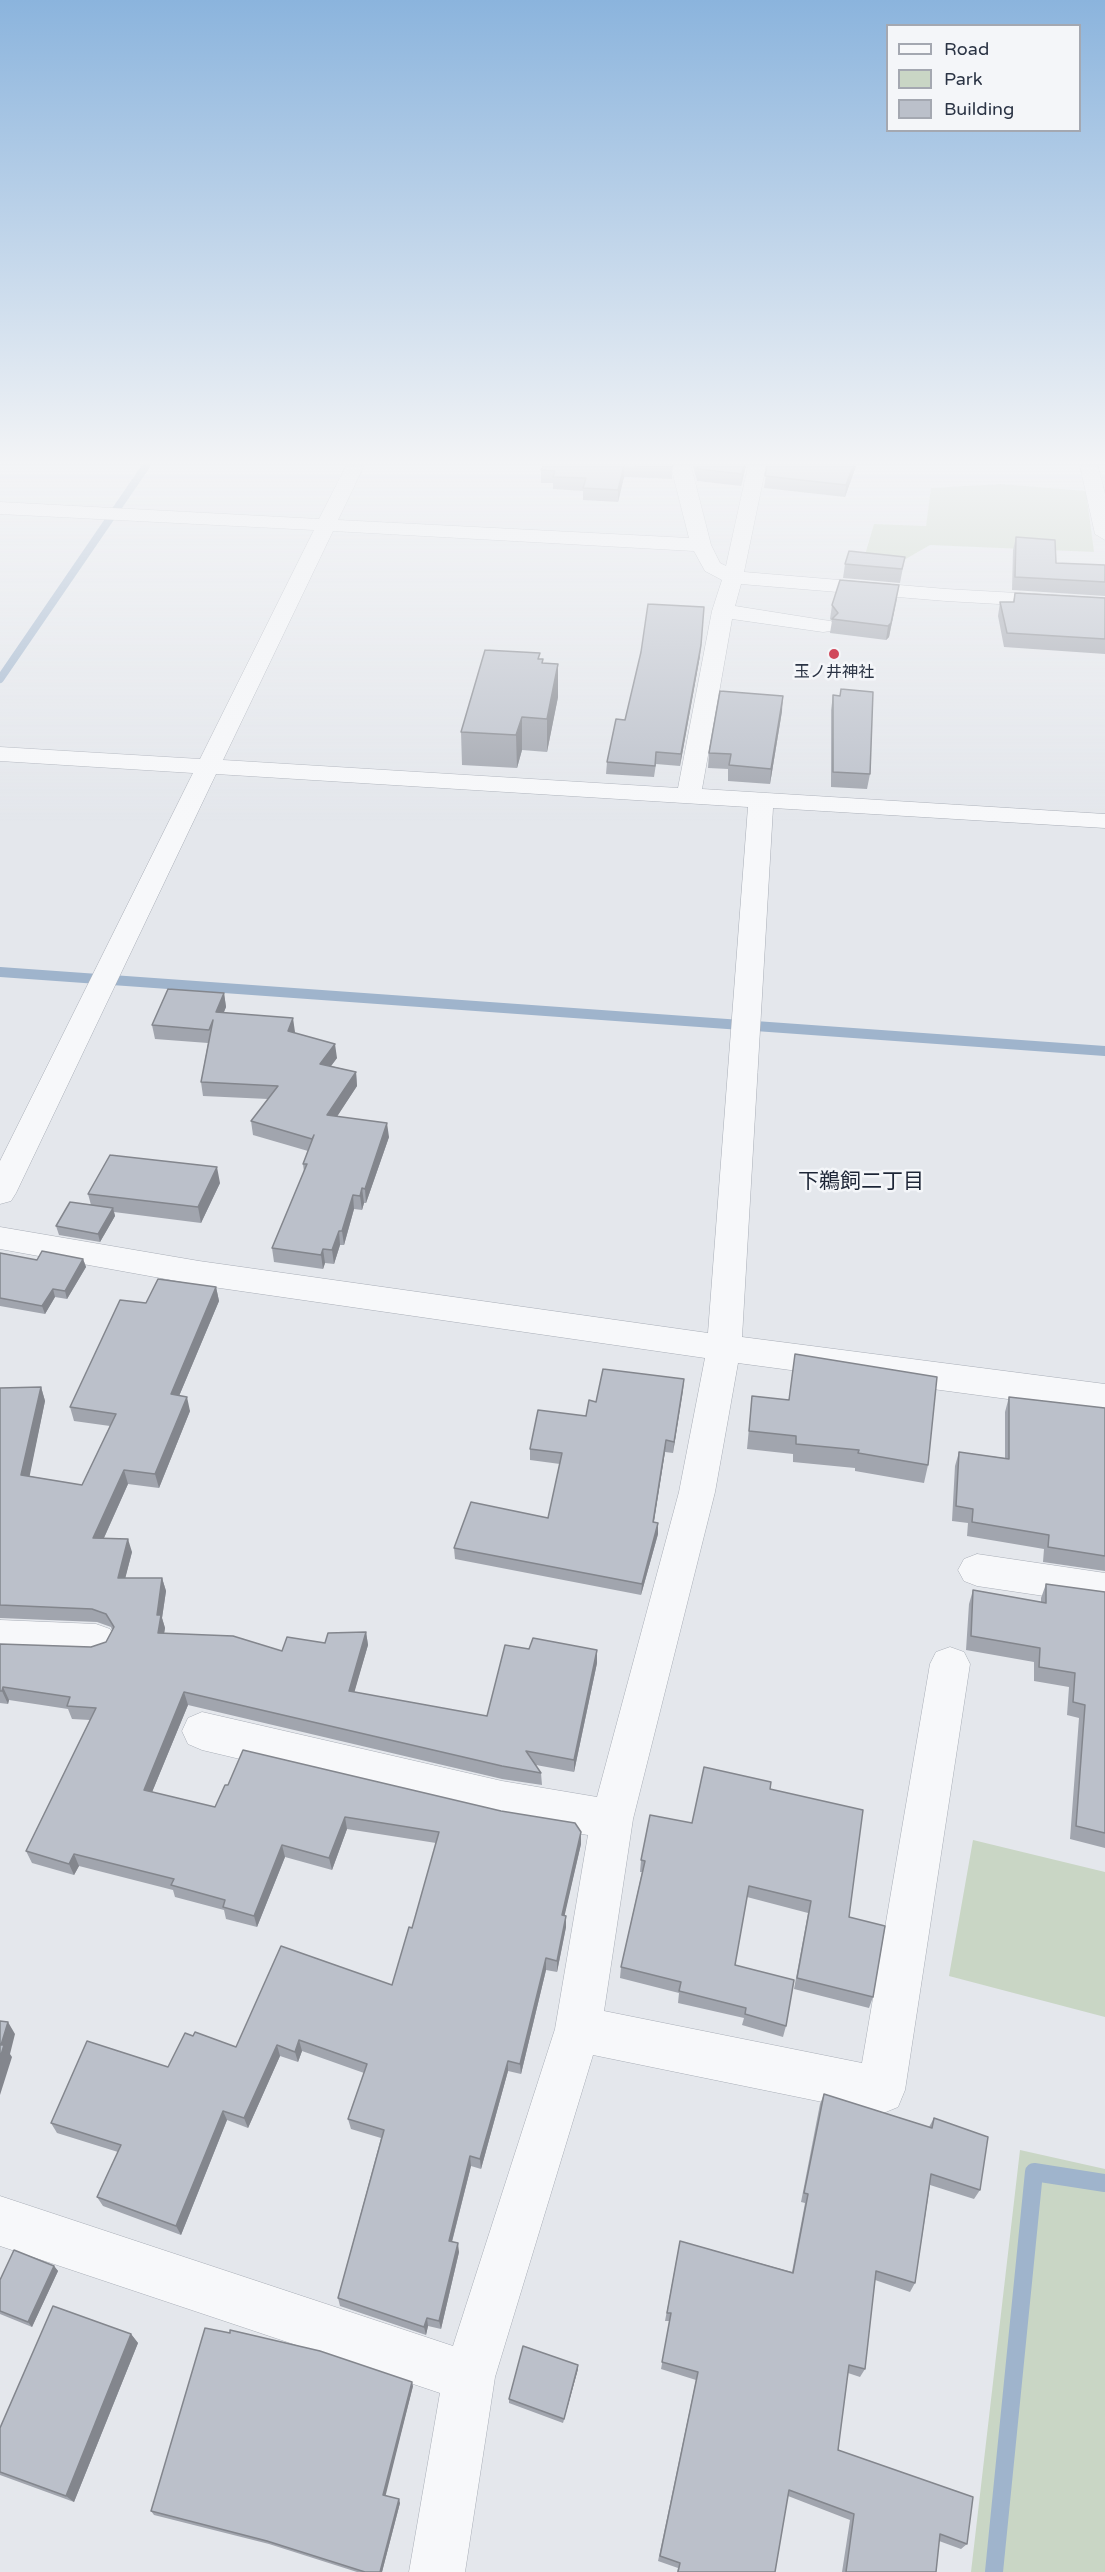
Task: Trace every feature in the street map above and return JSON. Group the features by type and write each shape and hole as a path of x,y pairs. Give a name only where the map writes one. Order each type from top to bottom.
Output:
{"street":[{"path":"0,1193 101,990 206,767 297,586"},
{"path":"688,797 729,586"},
{"path":"839,586 1105,604"},
{"path":"723,611 823,626"},
{"path":"0,753 1105,821"},
{"path":"436,2572 469,2377 578,2029 612,1819 697,1492 724,1348 761,799"},
{"path":"0,1238 199,1273 724,1348 1105,1398"},
{"path":"977,1570 1105,1589"},
{"path":"0,1637 96,1641"},
{"path":"578,2029 881,2091 950,1664"},
{"path":"202,1731 502,1801 612,1819"},
{"path":"0,2221 469,2377"}],"green space":[{"path":"973,1840 1105,1872 1105,2017 949,1976"},
{"path":"1020,2150 1105,2169 1105,2572 971,2572"}],"building":[{"path":"838,586 899,586 891,623 888,626 832,619 838,613 832,605"},
{"path":"1015,593 1105,598 1105,639 1007,633 1000,602 1014,602"},
{"path":"648,604 704,607 701,645 681,754 656,752 655,766 607,762 616,719 625,720 641,652"},
{"path":"485,650 540,653 538,659 543,659 542,663 558,664 547,719 522,717 516,735 461,732"},
{"path":"841,689 873,692 870,774 833,772 833,695 840,696"},
{"path":"720,691 783,696 771,769 729,765 731,754 709,753"},
{"path":"168,989 224,993 216,1012 293,1018 288,1031 335,1044 320,1064 356,1072 327,1115 387,1123 365,1189 362,1188 360,1196 353,1195 342,1231 339,1231 332,1250 323,1249 321,1255 272,1248 307,1164 303,1164 314,1135 312,1139 251,1121 278,1086 201,1082 213,1020 209,1030 152,1025"},
{"path":"110,1155 217,1167 198,1207 88,1194"},
{"path":"70,1202 113,1208 98,1234 56,1226"},
{"path":"42,1251 83,1259 65,1291 53,1289 42,1306 0,1298 0,1253 37,1260"},
{"path":"158,1279 216,1287 171,1394 187,1397 155,1474 124,1470 93,1538 128,1539 118,1578 162,1578 157,1615 161,1615 158,1633 233,1636 282,1651 287,1637 325,1643 328,1633 366,1632 349,1691 487,1716 505,1645 529,1649 533,1638 597,1650 574,1760 526,1751 541,1773 502,1766 184,1692 144,1790 215,1807 225,1785 228,1785 243,1750 501,1811 575,1823 581,1832 562,1915 566,1916 557,1961 546,1958 520,2064 508,2061 480,2159 470,2156 449,2241 458,2243 439,2321 427,2318 424,2327 338,2298 384,2130 348,2119 367,2064 299,2040 295,2052 277,2045 244,2118 223,2111 176,2226 97,2197 121,2145 51,2123 87,2041 168,2067 185,2033 193,2036 195,2032 236,2047 281,1946 392,1985 409,1927 412,1928 439,1832 345,1817 329,1858 282,1845 254,1916 223,1907 225,1900 171,1885 174,1879 74,1854 69,1864 26,1851 96,1708 67,1706 70,1697 3,1687 0,1691 0,1644 91,1647 106,1642 114,1627 106,1614 92,1609 0,1605 0,1388 41,1387 21,1475 82,1485 116,1414 70,1407 120,1300 146,1303"},
{"path":"795,1354 937,1377 928,1465 858,1453 859,1450 796,1444 796,1436 749,1431 752,1396 789,1400"},
{"path":"603,1369 684,1379 674,1442 666,1440 653,1522 658,1523 642,1584 454,1548 471,1502 548,1518 562,1453 530,1449 538,1410 586,1416 589,1400 596,1402"},
{"path":"1009,1397 1105,1408 1105,1556 1048,1547 1049,1535 972,1522 973,1509 956,1506 959,1452 1009,1459"},
{"path":"1046,1584 1105,1592 1105,1833 1076,1826 1085,1705 1073,1702 1075,1673 1039,1667 1040,1648 971,1636 973,1590 1046,1603"},
{"path":"704,1767 771,1782 770,1789 863,1810 849,1917 885,1926 873,1997 797,1978 811,1901 749,1886 735,1965 794,1980 786,2026 745,2014 746,2008 679,1991 681,1982 621,1967 645,1861 641,1860 650,1815 692,1823"},
{"path":"0,2021 8,2022 1,2045 4,2045 0,2058"},
{"path":"824,2094 932,2128 934,2118 988,2137 980,2190 931,2174 915,2283 876,2271 865,2369 849,2365 838,2450 973,2497 967,2544 940,2534 936,2572 846,2572 854,2514 789,2490 775,2572 678,2572 680,2563 660,2556 698,2372 662,2362 671,2313 667,2313 680,2241 793,2273 808,2194 804,2193"},
{"path":"14,2250 54,2266 28,2322 0,2311 0,2280"},
{"path":"53,2306 131,2334 66,2496 0,2472 0,2428"},
{"path":"205,2328 230,2333 230,2330 320,2351 412,2382 383,2495 399,2499 380,2572 365,2572 267,2541 151,2511"},
{"path":"523,2346 578,2365 564,2419 509,2399"}],"waterway":[{"path":"0,679 64,586"},
{"path":"0,972 1105,1051"},
{"path":"994,2572 1034,2172 1105,2183"}],"place":[{"name":"玉ノ井神社","path":"834,654"}],"district":[{"name":"下鵜飼二丁目","path":"861,1182"}]}
